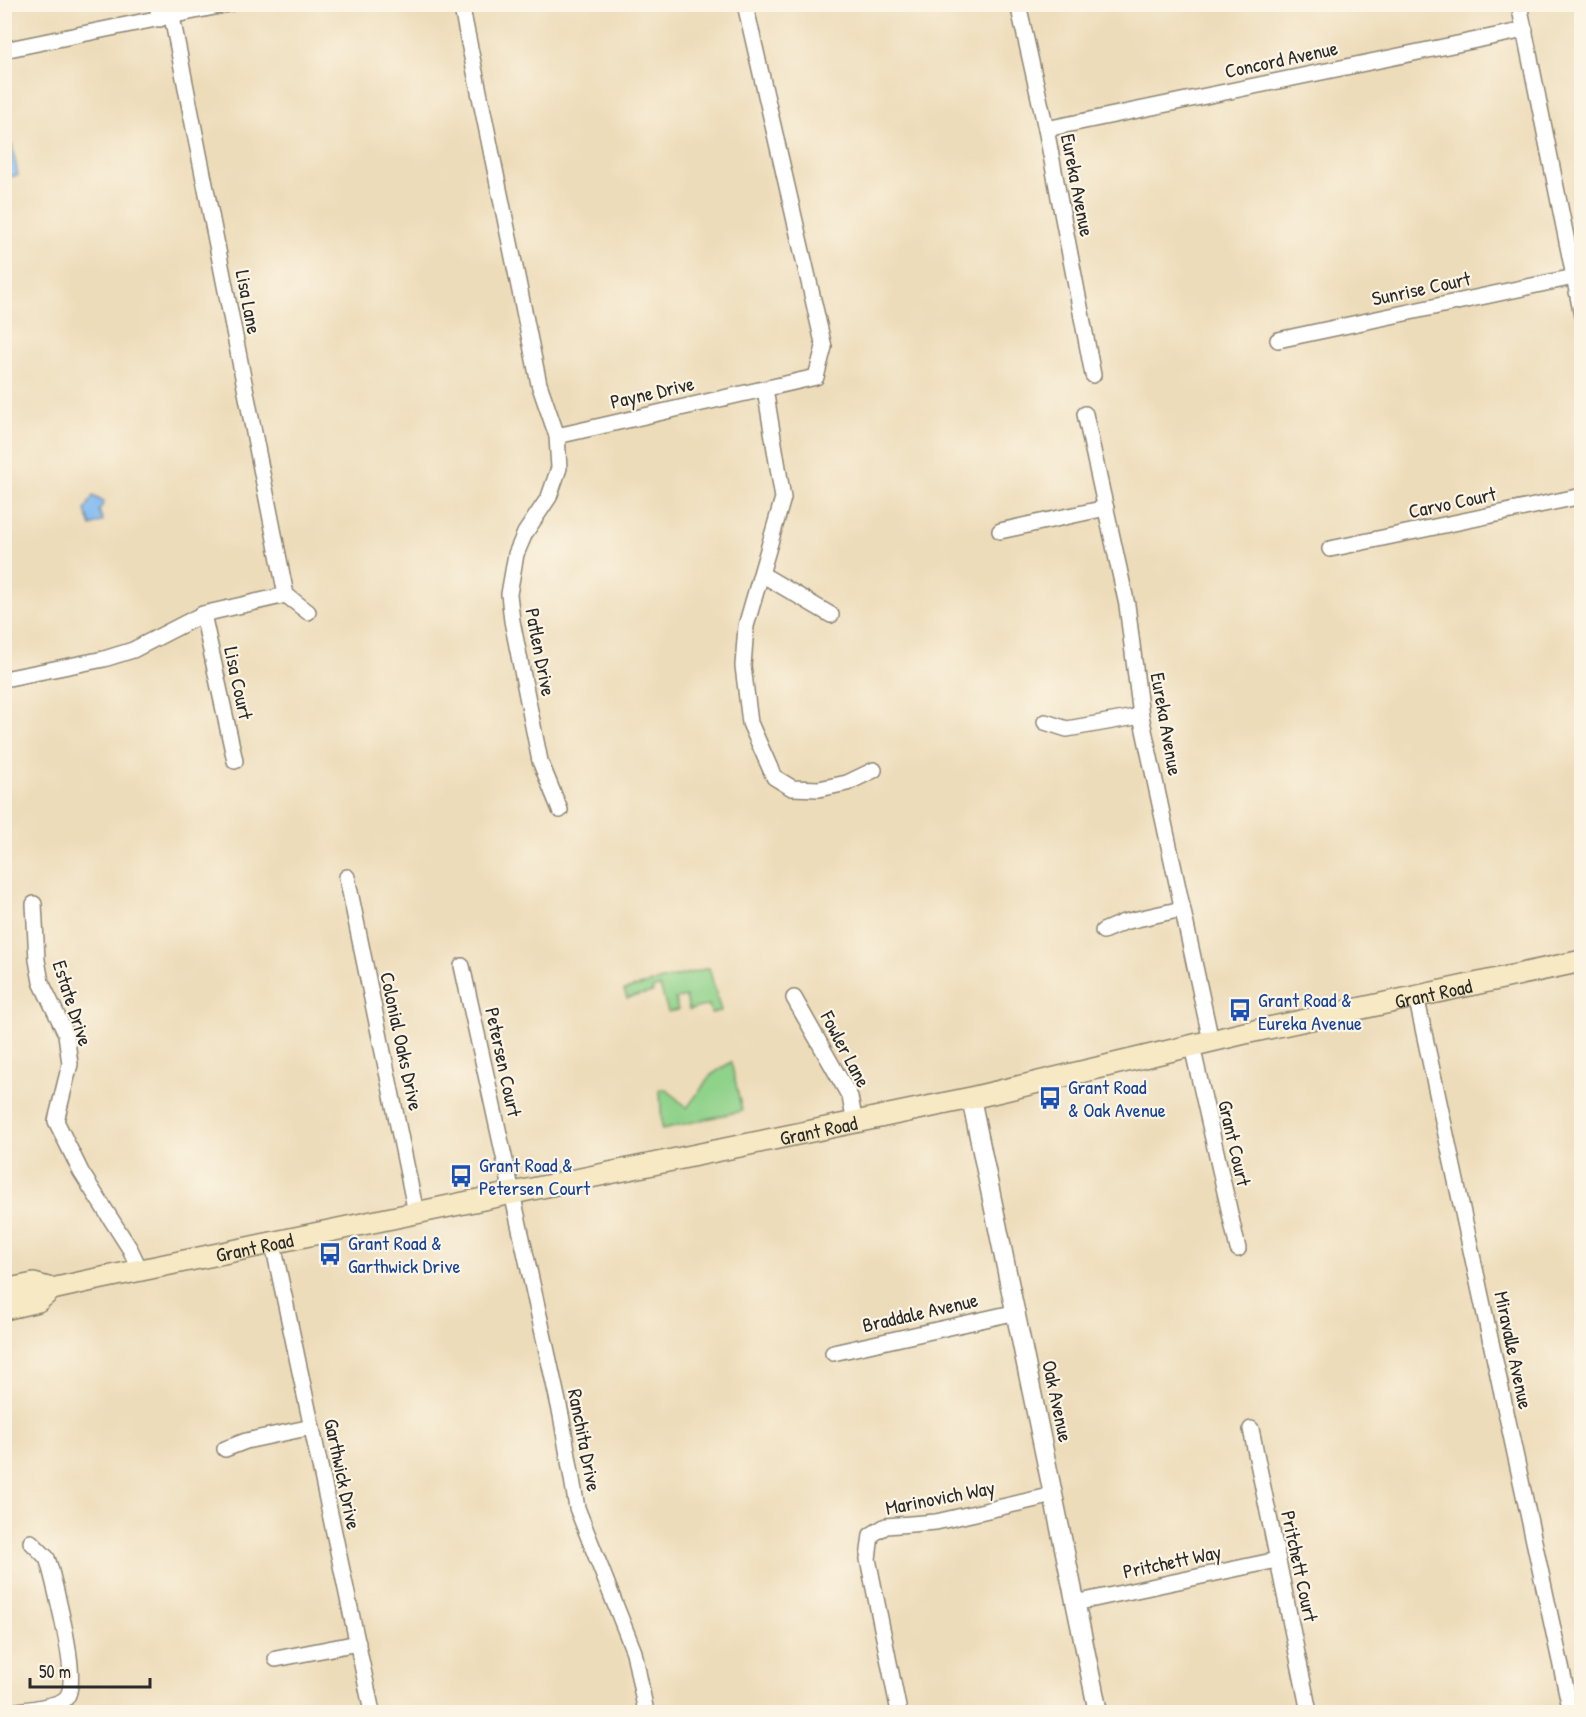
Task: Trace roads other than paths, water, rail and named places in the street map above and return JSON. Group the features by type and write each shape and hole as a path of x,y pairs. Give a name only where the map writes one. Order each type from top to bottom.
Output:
{"main road":[{"name":"Grant Road","path":"4,1290 34,1284 52,1289 855,1123 1202,1043 1581,961"},
{"name":"Grant Road","path":"4,1309 38,1301 52,1289"}],"street":[{"path":"4,50 163,14 229,4"},
{"path":"460,4 539,384 557,436"},
{"name":"Payne Drive","path":"557,436 816,376 824,347 745,4"},
{"name":"Eureka Avenue","path":"1017,4 1046,129 1093,375"},
{"path":"1519,4 1581,316"},
{"name":"Lisa Lane","path":"163,14 286,595"},
{"name":"Concord Avenue","path":"1046,129 1525,30"},
{"name":"Sunrise Court","path":"1278,340 1574,277"},
{"path":"765,389 783,498 763,575 746,626 743,666 750,723 774,777 792,788 819,789 848,783 874,770"},
{"name":"Eureka Avenue","path":"1085,414 1127,605 1141,716 1182,909 1202,1043"},
{"name":"Patlen Drive","path":"557,436 559,468 549,497 525,533 516,554 509,594 512,621 540,760 560,810"},
{"name":"Carvo Court","path":"1330,549 1581,496"},
{"path":"1000,531 1106,508"},
{"path":"763,575 831,615"},
{"path":"4,679 104,659 133,650 202,614 286,595 308,612"},
{"name":"Lisa Court","path":"202,614 235,761"},
{"path":"1045,722 1067,729 1141,716"},
{"name":"Colonial Oaks Drive","path":"347,877 416,1213"},
{"name":"Estate Drive","path":"34,904 37,960 41,982 66,1035 70,1064 56,1121 81,1172 130,1249 140,1270"},
{"path":"1103,930 1124,922 1182,909"},
{"name":"Petersen Court","path":"462,966 505,1168"},
{"name":"Miravalle Avenue","path":"1416,996 1571,1713"},
{"name":"Fowler Lane","path":"794,998 850,1097 855,1123"},
{"name":"Grant Court","path":"1202,1043 1238,1249"},
{"name":"Oak Avenue","path":"971,1098 1098,1713"},
{"name":"Ranchita Drive","path":"505,1168 561,1415 577,1508 634,1652 646,1713"},
{"name":"Garthwick Drive","path":"273,1244 372,1713"},
{"name":"Braddale Avenue","path":"833,1353 1017,1312"},
{"path":"225,1449 246,1441 312,1427"},
{"name":"Pritchett Court","path":"1251,1429 1309,1713"},
{"name":"Marinovich Way","path":"899,1713 868,1559 871,1535 886,1526 936,1522 1054,1494"},
{"path":"10,1713 63,1701 71,1692 72,1673 50,1567 47,1558 31,1542"},
{"name":"Pritchett Way","path":"1075,1603 1277,1560"},
{"path":"276,1659 358,1643"}],"water":[{"path":"12,145 18,175 5,178 5,146"},
{"path":"93,496 104,502 99,511 103,521 91,526 85,510"}],"place":[{"name":"Grant Road & Eureka Avenue","path":"1240,1010"},
{"name":"Grant Road & Oak Avenue","path":"1050,1098"},
{"name":"Grant Road & Petersen Court","path":"461,1176"},
{"name":"Grant Road & Garthwick Drive","path":"330,1254"}]}
